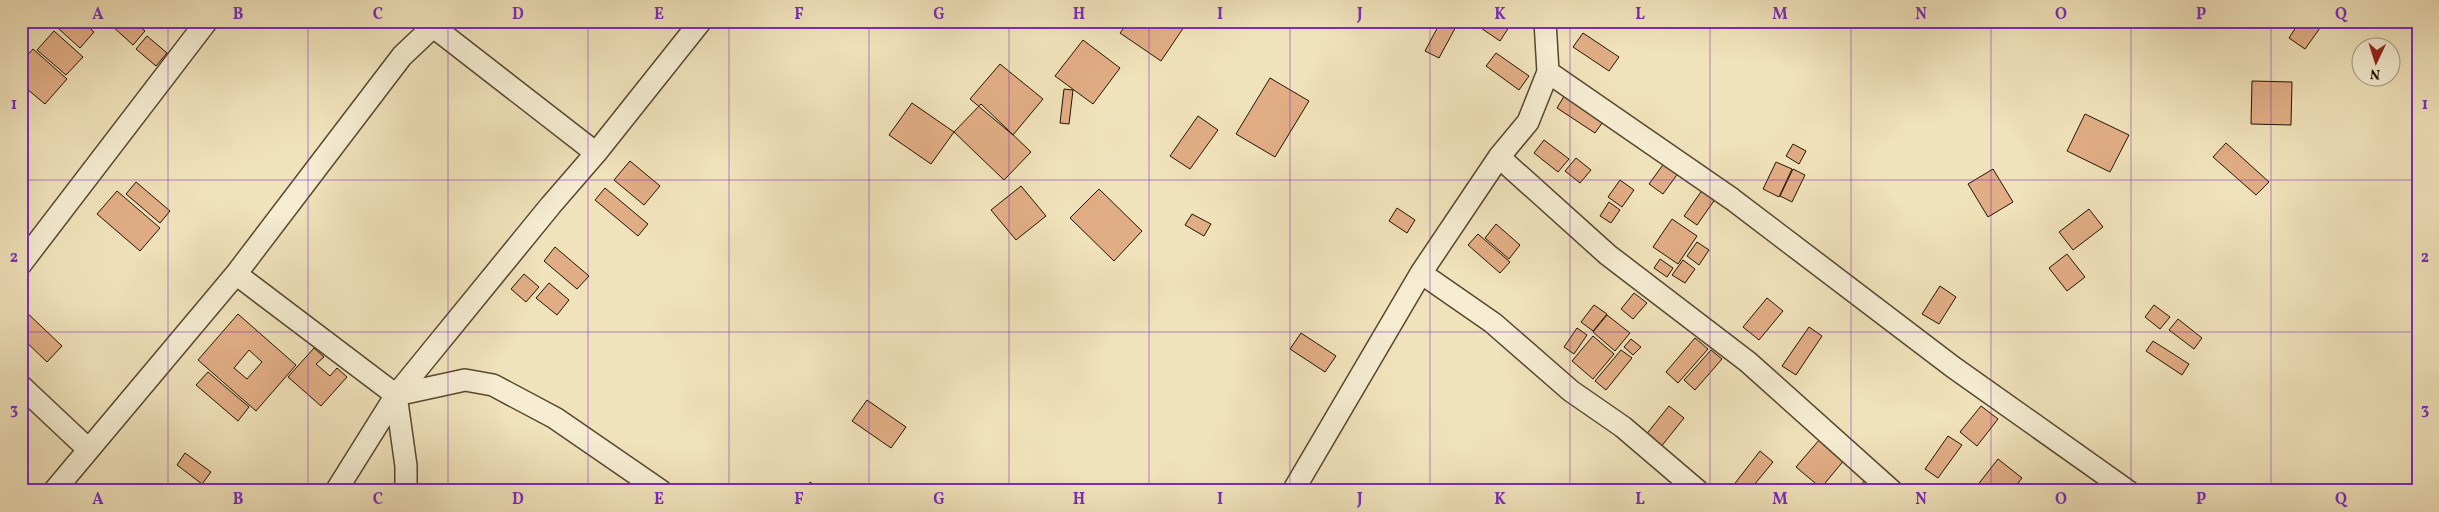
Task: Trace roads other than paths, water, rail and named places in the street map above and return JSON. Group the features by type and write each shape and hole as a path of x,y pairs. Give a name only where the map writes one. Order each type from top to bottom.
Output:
{"street":[{"path":"21,264 207,21"},
{"path":"336,491 396,396 551,205 596,153 700,21"},
{"path":"1293,491 1421,273 1498,157 1528,122 1548,72 1545,21"},
{"path":"54,491 236,274 402,56 433,24 596,153"},
{"path":"1548,72 1732,199 1953,368 2128,491"},
{"path":"1498,157 1608,255 1748,362 1892,491"},
{"path":"1421,273 1493,323 1571,391 1623,427 1698,491"},
{"path":"236,274 396,396 406,466 406,491"},
{"path":"396,396 466,380 492,385 555,418 606,455 661,491"},
{"path":"21,386 88,449"}]}
